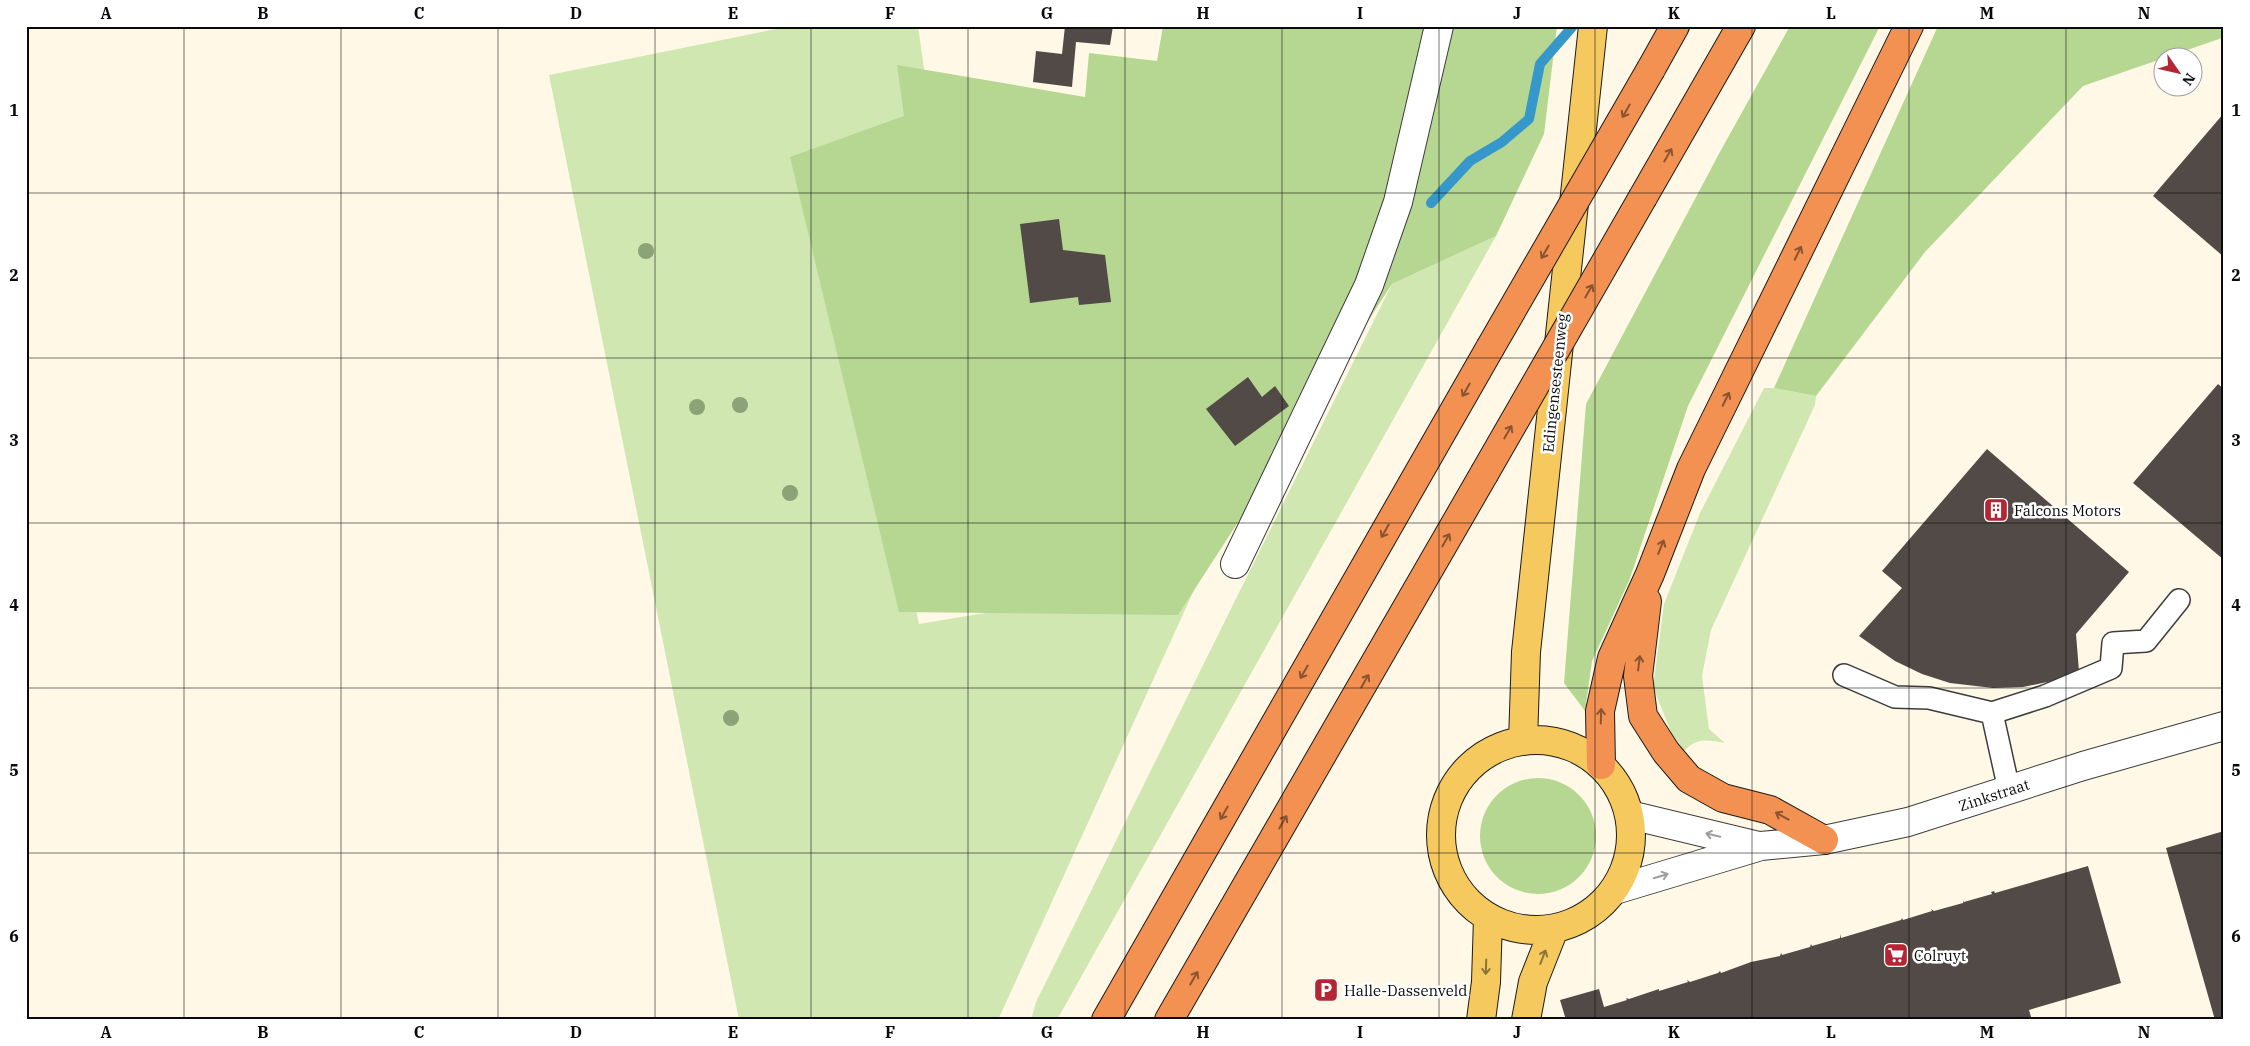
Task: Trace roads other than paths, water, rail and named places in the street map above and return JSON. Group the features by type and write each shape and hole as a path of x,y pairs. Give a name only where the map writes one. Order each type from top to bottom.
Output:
{"highway":[{"path":"1106,1020 1675,26"},
{"path":"1169,1020 1741,26"},
{"path":"1601,765 1600,711 1612,658 1650,574 1691,469 1909,26"},
{"path":"1650,574 1638,676 1643,716 1666,752 1690,780 1723,798 1770,810 1824,840"}],"main road":[{"name":"Edingensesteenweg","path":"1523,741 1526,652 1593,26"},
{"path":"1550,740 1578,749 1601,765 1619,787 1630,815 1632,844 1626,868 1615,890 1598,908 1577,922 1554,929 1520,930 1488,918 1465,900 1449,875 1442,847 1442,817 1452,790 1470,766 1494,749 1523,741 1550,740"},
{"path":"1481,1020 1486,982 1488,918"},
{"path":"1526,1020 1533,982 1554,929"}],"street":[{"path":"1235,564 1369,285 1398,202 1440,26"},
{"name":"Zinkstraat","path":"1615,890 1761,846 1824,840 1908,822 2224,726"},
{"name":"Zinkstraat","path":"1630,815 1761,846"}],"lane":[{"path":"1844,675 1895,697 1929,698 1992,712 2045,696 2111,668 2113,643 2146,641 2179,600"},
{"path":"1992,712 2009,790"}],"waterway":[{"path":"1431,203 1470,161 1502,142 1529,119 1540,64 1573,26"}],"place":[{"name":"Falcons Motors","path":"1996,510"},
{"name":"Colruyt","path":"1896,955"},
{"name":"Halle-Dassenveld","path":"1326,990"}]}
